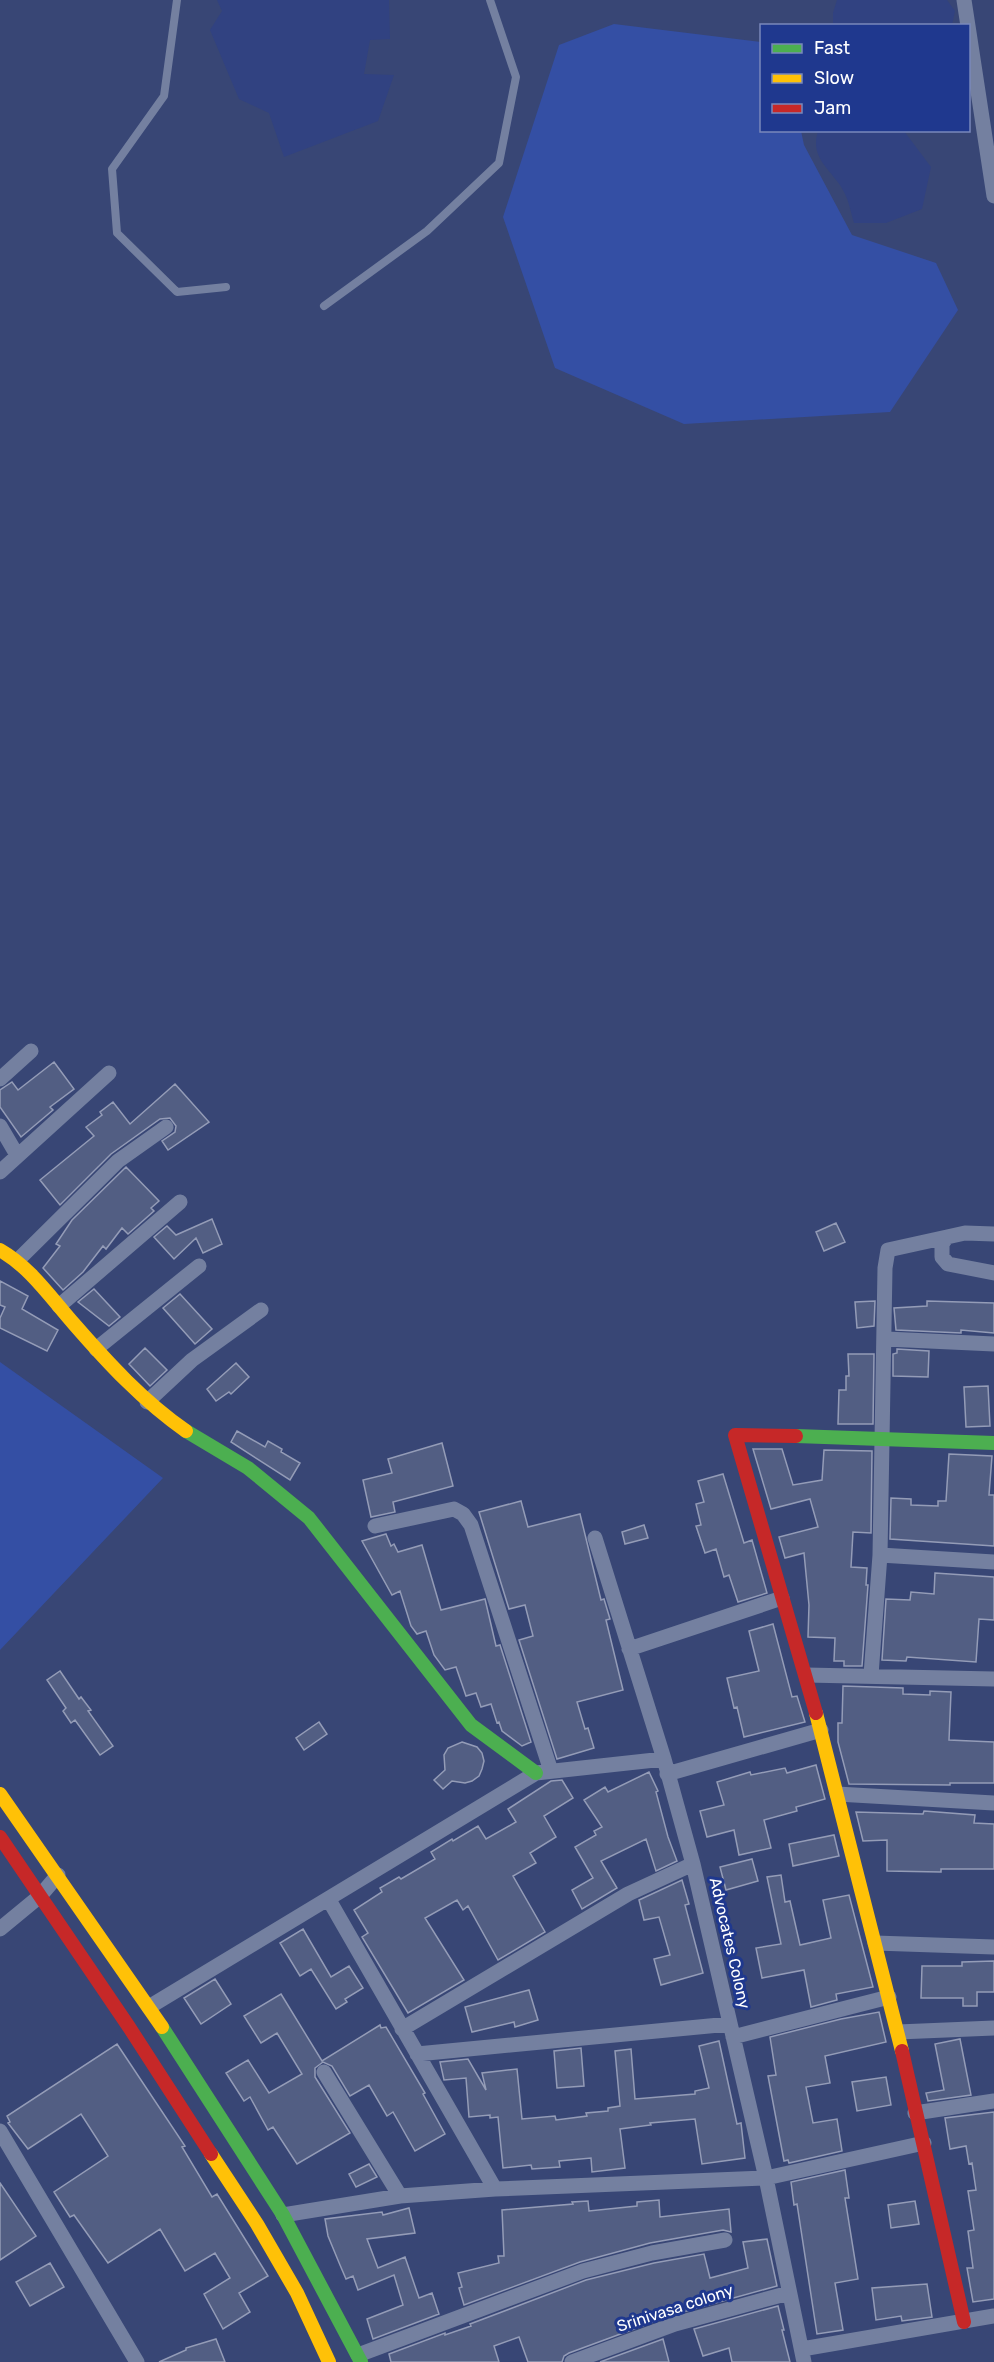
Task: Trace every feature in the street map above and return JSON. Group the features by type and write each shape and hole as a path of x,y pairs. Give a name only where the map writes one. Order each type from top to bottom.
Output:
{"street":[{"path":"964,0 968,24"},
{"path":"970,37 992,163 994,195"},
{"path":"0,1079 31,1051"},
{"path":"0,1172 109,1073"},
{"path":"0,1126 17,1155"},
{"path":"18,1260 118,1161 166,1127"},
{"path":"59,1306 180,1202"},
{"path":"871,1675 880,1555 886,1339 885,1268 888,1250 965,1233 994,1234"},
{"path":"947,1237 942,1244 942,1257 948,1263 994,1273"},
{"path":"0,1250 18,1260 96,1349 147,1402 185,1430 248,1468 309,1518 471,1725 544,1772"},
{"path":"96,1349 199,1266"},
{"path":"147,1402 192,1360 261,1310"},
{"path":"886,1339 994,1344"},
{"path":"964,2322 898,2032 821,1730 735,1435 994,1443"},
{"path":"375,1526 454,1509 463,1514 471,1525 544,1772"},
{"name":"Advocates Colony","path":"595,1538 666,1766 693,1864 766,2178 803,2356"},
{"path":"880,1555 994,1562"},
{"path":"629,1649 782,1598"},
{"path":"806,1675 994,1679"},
{"path":"149,2007 544,1772 666,1766 821,1730"},
{"path":"0,1794 149,2007 284,2215 359,2359 583,2271 652,2253 725,2240"},
{"path":"837,1794 994,1803"},
{"path":"0,1837 257,2224 297,2294 329,2362"},
{"path":"402,2029 627,1894 693,1864"},
{"path":"0,1929 40,1896 58,1875"},
{"path":"328,1900 495,2189"},
{"path":"875,1944 994,1947"},
{"path":"417,2054 731,2030 889,1996"},
{"path":"898,2032 994,2028"},
{"path":"324,2073 400,2196"},
{"path":"915,2113 994,2101"},
{"path":"0,2131 137,2362"},
{"path":"284,2215 400,2196 495,2189 766,2178 924,2143"},
{"name":"Srinivasa colony","path":"573,2362 675,2324 789,2293"},
{"path":"803,2356 994,2316"}],"lane":[{"path":"177,0 164,96 112,169 117,233 177,291 226,287"},
{"path":"324,306 427,231 499,163 516,77 490,0"}],"shaded area":[{"path":"217,0 389,0 390,39 370,40 364,74 394,75 378,121 284,157 269,113 239,99 210,30 222,11"},
{"path":"837,0 947,0 955,11 952,24 833,24 833,13"},
{"path":"614,24 760,42 760,132 801,132 804,145 852,235 936,263 958,310 890,412 684,424 555,368 503,217 559,45"},
{"path":"818,132 905,132 931,167 922,209 886,223 854,223 844,192 819,157 816,141"},
{"path":"0,1362 163,1478 0,1650"}],"building":[{"path":"54,1062 74,1089 50,1107 53,1110 21,1137 0,1107 0,1090 12,1082 18,1090"},
{"path":"175,1084 209,1122 168,1150 162,1141 175,1132 176,1126 170,1118 160,1119 111,1154 60,1205 40,1180 94,1136 86,1127 102,1115 100,1112 113,1102 130,1124"},
{"path":"126,1167 159,1201 151,1208 154,1211 128,1234 122,1228 106,1249 103,1246 83,1272 63,1290 43,1268 60,1246 56,1244 72,1220"},
{"path":"212,1219 222,1244 203,1253 196,1238 174,1259 154,1237 167,1226 176,1235"},
{"path":"836,1223 845,1242 824,1251 816,1232"},
{"path":"0,1281 28,1296 22,1309 58,1330 47,1351 0,1328 0,1318 5,1307 0,1305"},
{"path":"94,1289 120,1317 109,1326 78,1302"},
{"path":"180,1294 212,1329 195,1344 163,1308"},
{"path":"875,1301 874,1326 857,1328 855,1302"},
{"path":"927,1301 994,1303 994,1333 961,1330 961,1333 896,1330 894,1308 927,1306"},
{"path":"145,1348 167,1370 150,1386 129,1364"},
{"path":"897,1349 929,1351 928,1377 893,1376 893,1354 897,1353"},
{"path":"848,1354 874,1354 873,1424 838,1424 839,1390 846,1390 846,1376 849,1376"},
{"path":"236,1363 249,1377 231,1394 229,1392 216,1401 207,1389"},
{"path":"988,1386 990,1426 966,1427 964,1387"},
{"path":"237,1431 265,1447 268,1441 300,1463 290,1480 231,1442"},
{"path":"442,1443 453,1486 393,1502 395,1512 371,1517 363,1480 392,1473 388,1459"},
{"path":"753,1449 782,1449 793,1485 822,1480 824,1450 872,1451 871,1533 853,1532 851,1567 867,1568 866,1585 868,1585 862,1666 844,1666 844,1661 834,1661 835,1638 808,1637 809,1605 804,1553 785,1558 779,1537 818,1527 810,1499 771,1509"},
{"path":"949,1454 992,1456 989,1495 994,1495 994,1546 890,1539 891,1498 911,1499 911,1505 938,1506 938,1501 946,1501"},
{"path":"723,1474 744,1543 752,1540 767,1593 738,1602 729,1575 724,1577 716,1549 705,1553 696,1526 701,1525 696,1504 704,1502 698,1481"},
{"path":"521,1501 528,1527 580,1514 601,1600 604,1599 610,1619 606,1620 623,1690 577,1702 585,1729 588,1728 594,1748 557,1759 519,1640 533,1636 525,1605 509,1609 479,1512"},
{"path":"644,1525 648,1538 625,1544 622,1532"},
{"path":"386,1534 391,1546 394,1544 398,1552 422,1545 441,1610 485,1599 496,1646 500,1645 531,1742 522,1746 502,1731 491,1704 481,1707 476,1693 466,1696 456,1667 445,1670 434,1655 426,1631 417,1634 411,1626 400,1591 392,1595 362,1541"},
{"path":"935,1573 994,1577 994,1620 979,1619 976,1662 907,1657 906,1661 882,1660 886,1599 910,1600 911,1592 934,1594"},
{"path":"773,1624 792,1697 797,1696 805,1722 744,1737 727,1678 759,1671 749,1631"},
{"path":"60,1671 79,1699 81,1697 91,1710 88,1711 113,1746 100,1755 75,1720 71,1723 63,1711 66,1708 47,1680"},
{"path":"843,1686 903,1688 903,1694 930,1695 930,1691 951,1692 949,1740 994,1742 994,1783 849,1784 838,1742 838,1723 842,1723"},
{"path":"319,1722 327,1734 304,1750 296,1738"},
{"path":"462,1742 477,1747 482,1753 484,1761 482,1769 479,1776 472,1781 465,1783 452,1781 443,1789 434,1780 445,1770 444,1755 448,1748"},
{"path":"816,1765 825,1799 796,1807 797,1811 764,1820 771,1848 739,1855 734,1830 707,1837 700,1811 724,1805 717,1782 750,1772 751,1775 785,1768 787,1773"},
{"path":"649,1772 658,1791 656,1792 668,1837 677,1861 656,1871 646,1839 601,1861 617,1888 582,1909 572,1890 593,1878 575,1847 596,1835 594,1831 602,1827 584,1800 605,1787 608,1792"},
{"path":"562,1780 573,1798 544,1816 556,1837 530,1853 536,1863 513,1876 545,1932 498,1960 468,1906 463,1910 457,1900 425,1918 464,1980 408,2013 362,1937 368,1933 354,1910 382,1892 380,1888 399,1877 401,1879 435,1859 431,1852 452,1839 453,1841 478,1826 486,1839 516,1822 508,1809 551,1781"},
{"path":"924,1811 975,1815 974,1823 994,1824 994,1869 941,1869 941,1872 887,1871 887,1840 863,1841 856,1812 923,1814"},
{"path":"834,1835 839,1856 793,1866 789,1844"},
{"path":"752,1859 758,1881 726,1890 720,1867"},
{"path":"781,1875 785,1902 790,1901 800,1945 831,1938 823,1900 849,1895 873,1987 836,1994 837,2000 811,2007 804,1970 762,1978 756,1948 781,1944 767,1877"},
{"path":"682,1880 689,1904 685,1905 703,1973 661,1985 654,1959 670,1955 659,1917 644,1920 639,1900"},
{"path":"303,1929 331,1977 349,1966 363,1988 345,1999 347,2002 336,2009 311,1969 300,1976 280,1943"},
{"path":"994,1961 994,1992 977,1992 977,2006 963,2006 963,1998 921,1998 922,1966 962,1966 962,1962"},
{"path":"215,1979 231,2004 201,2024 184,1998"},
{"path":"529,1990 538,2020 515,2027 514,2022 472,2032 465,2007"},
{"path":"281,1994 322,2061 380,2025 381,2028 386,2027 425,2093 423,2094 445,2134 415,2151 393,2112 387,2116 369,2085 350,2096 332,2066 323,2062 315,2068 315,2077 350,2133 297,2164 273,2127 268,2130 250,2097 244,2101 226,2073 248,2060 269,2093 302,2074 277,2033 261,2043 244,2016"},
{"path":"879,2012 886,2042 825,2056 830,2083 806,2087 813,2123 837,2119 842,2151 789,2163 788,2160 784,2161 768,2076 776,2075 770,2037"},
{"path":"960,2039 971,2095 928,2101 926,2093 944,2090 935,2044"},
{"path":"719,2041 737,2124 741,2123 745,2158 702,2164 695,2119 650,2123 651,2125 620,2129 625,2168 592,2172 591,2158 559,2161 560,2167 532,2169 531,2165 503,2168 498,2117 490,2118 490,2115 469,2117 466,2078 444,2080 440,2062 468,2059 486,2090 482,2073 517,2069 522,2119 555,2116 556,2120 587,2116 586,2113 608,2111 608,2108 620,2106 615,2051 631,2049 635,2099 695,2094 695,2091 709,2088 699,2046"},
{"path":"117,2044 185,2146 182,2147 212,2197 217,2194 268,2276 239,2293 250,2312 223,2329 204,2294 230,2278 215,2253 185,2271 160,2229 108,2263 74,2215 70,2217 54,2192 108,2156 81,2114 28,2149 8,2123 10,2122 7,2116"},
{"path":"581,2048 584,2086 557,2088 554,2051"},
{"path":"886,2077 891,2105 857,2111 852,2082"},
{"path":"994,2112 994,2299 973,2302 967,2268 973,2268 968,2231 974,2230 968,2191 976,2190 972,2163 969,2164 966,2146 950,2149 945,2118"},
{"path":"369,2164 377,2177 356,2187 349,2174"},
{"path":"845,2170 849,2198 845,2198 858,2279 835,2283 843,2330 817,2334 797,2204 794,2205 791,2182"},
{"path":"0,2183 36,2236 0,2260"},
{"path":"659,2200 660,2217 729,2209 731,2232 723,2230 650,2243 580,2262 464,2305 458,2273 499,2263 498,2256 504,2256 502,2210 588,2201 589,2211 637,2206 637,2202"},
{"path":"915,2201 919,2224 891,2228 888,2205"},
{"path":"409,2208 415,2233 367,2239 378,2268 405,2257 419,2298 432,2293 439,2314 373,2339 367,2319 403,2305 394,2275 358,2290 353,2276 346,2279 328,2236 325,2219 382,2212 383,2215"},
{"path":"767,2239 777,2286 672,2315 569,2353 564,2356 562,2362 528,2362 519,2337 494,2346 499,2362 391,2362 389,2354 471,2326 470,2324 586,2280 654,2263 704,2254 710,2278 748,2268 743,2242"},
{"path":"50,2263 64,2287 30,2306 16,2282"},
{"path":"927,2284 932,2317 902,2321 901,2316 876,2320 872,2288"},
{"path":"778,2306 790,2362 732,2362 729,2348 703,2356 694,2329"},
{"path":"216,2339 225,2362 159,2362 186,2348"},
{"path":"663,2339 669,2362 600,2362"}],"traffic: fast":[{"path":"186,1431 248,1468 309,1518 471,1725 536,1773"},
{"path":"796,1436 994,1443"},
{"path":"162,2027 283,2215 361,2362"}],"traffic: slow":[{"path":"0,1250 31,1274 127,1381 186,1431"},
{"path":"816,1713 902,2051"},
{"path":"0,1794 162,2027"},
{"path":"211,2154 257,2224 297,2293 329,2362"}],"traffic: jam":[{"path":"796,1436 735,1435 816,1713"},
{"path":"0,1837 129,2027 211,2154"},
{"path":"902,2051 964,2322"}]}
